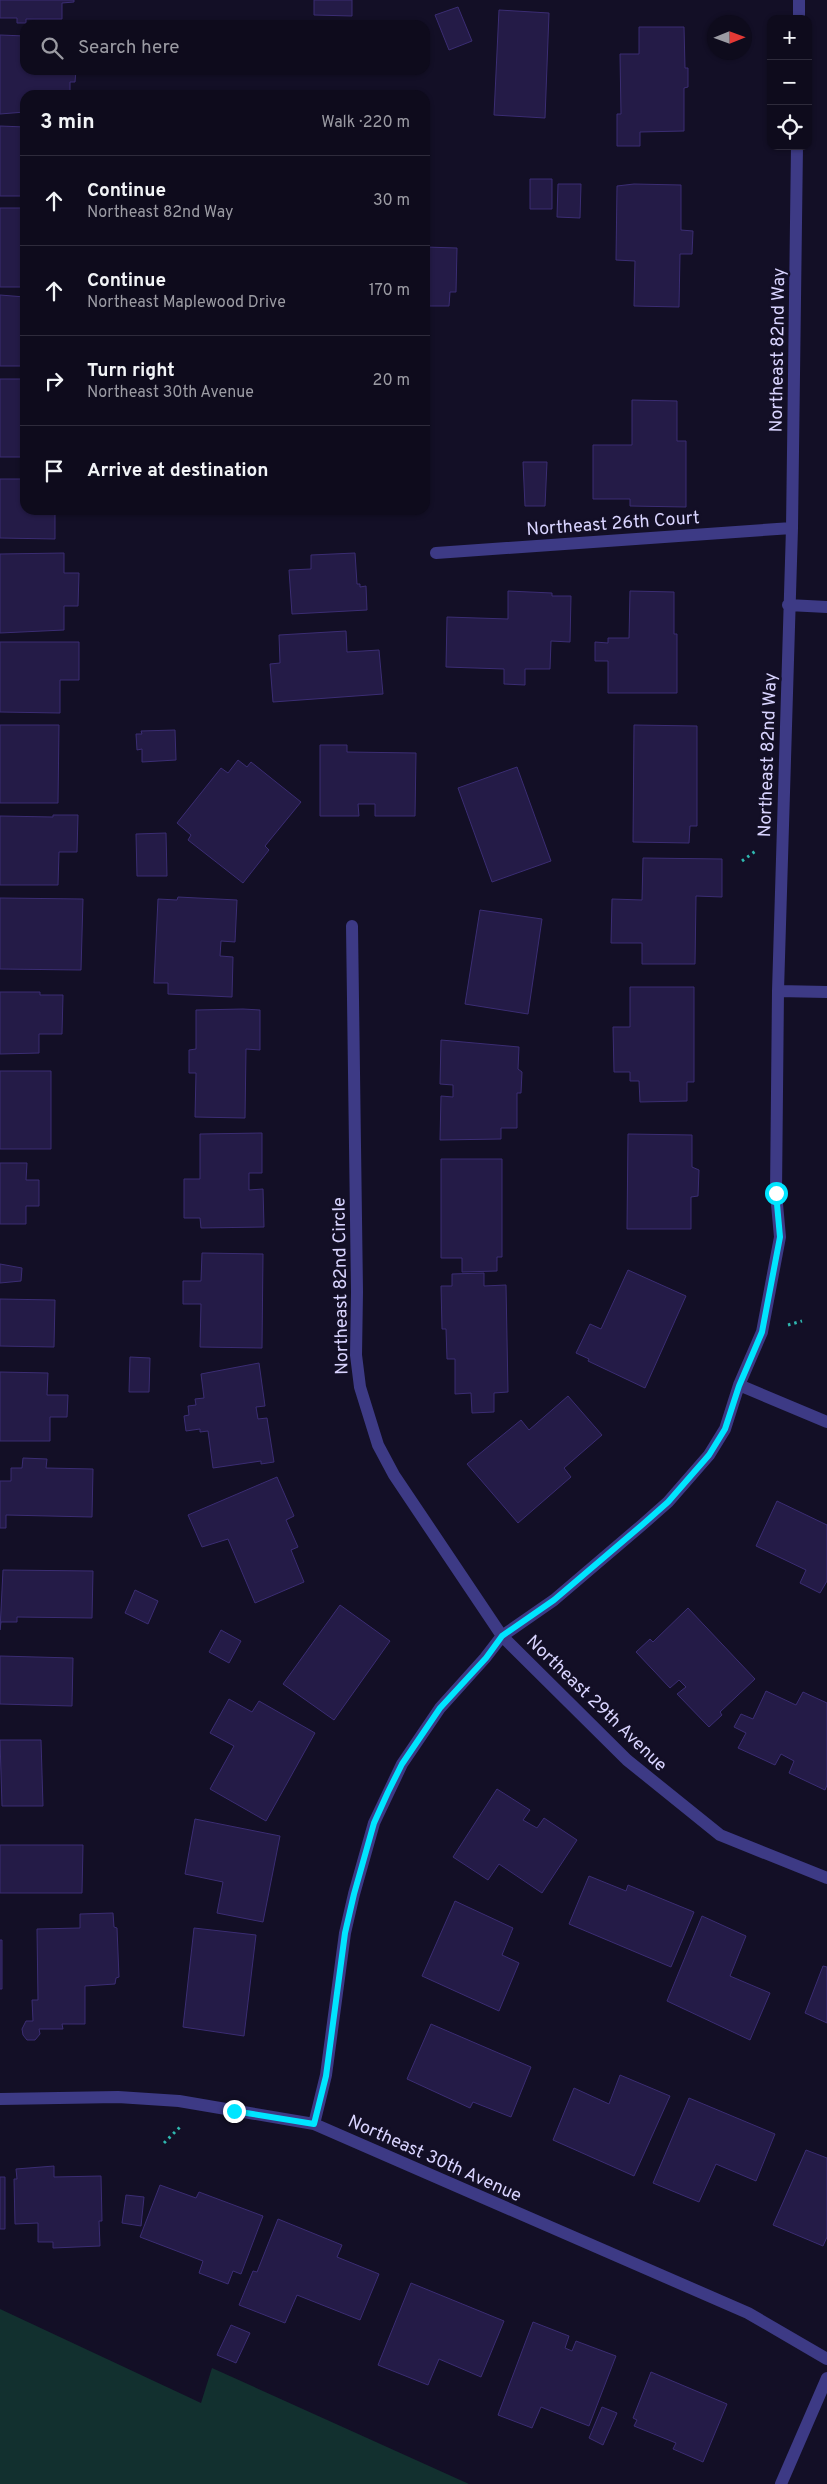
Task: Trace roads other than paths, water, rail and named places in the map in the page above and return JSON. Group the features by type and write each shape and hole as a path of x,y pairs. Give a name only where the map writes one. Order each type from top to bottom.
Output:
{"street":[{"path":"799,0 799,15"},
{"name":"Northeast 82nd Way","path":"314,2124 326,2076 345,1933 374,1823 402,1764 440,1708 486,1658 502,1636 554,1600 668,1502 709,1455 725,1429 739,1386 751,1361 766,1313 780,1237 776,1193 778,991 788,605 792,528 797,150"},
{"name":"Northeast 26th Court","path":"436,553 792,528"},
{"path":"788,605 827,606"},
{"name":"Northeast 82nd Circle","path":"352,926 357,1292 356,1347 360,1387 378,1445 394,1475 502,1636"},
{"path":"778,991 827,992"},
{"path":"739,1386 827,1422"},
{"name":"Northeast 29th Avenue","path":"502,1636 627,1760 720,1835 827,1878"},
{"name":"Northeast 30th Avenue","path":"0,2099 118,2097 179,2101 314,2124 748,2313 827,2359"},
{"path":"781,2484 827,2378"}]}
